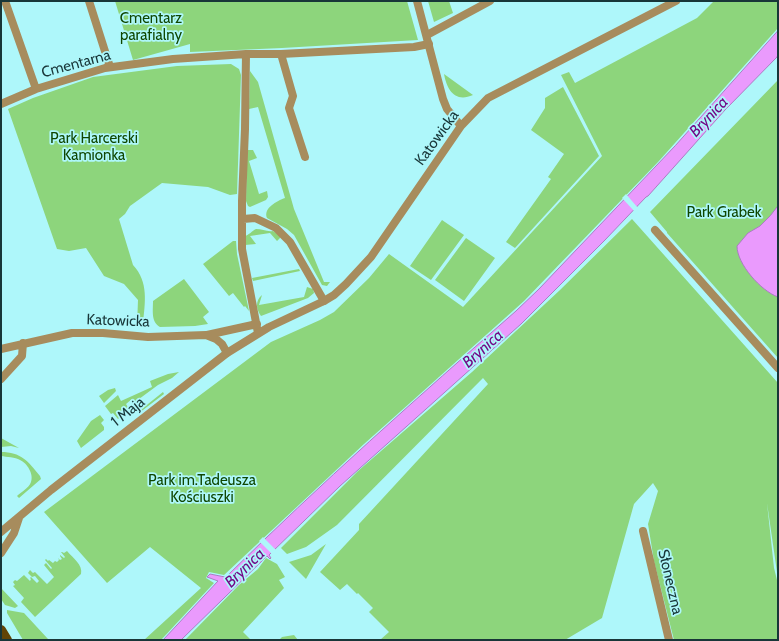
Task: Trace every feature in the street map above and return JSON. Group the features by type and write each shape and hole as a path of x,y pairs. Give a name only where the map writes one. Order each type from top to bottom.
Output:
{"main road":[{"path":"1,630 6,640"}],"street":[{"path":"5,1 36,89"},
{"path":"89,1 110,67"},
{"path":"417,1 443,99 447,109 461,126"},
{"path":"427,35 490,1"},
{"name":"Katowicka","path":"258,333 324,301 334,295 346,284 371,257 461,126 488,98 676,1"},
{"name":"Cmentarna","path":"1,104 36,89 110,67 173,59 246,54 281,54 414,47 429,44"},
{"path":"246,54 246,129 242,201 242,249 258,333"},
{"path":"281,54 293,96 289,108 305,157"},
{"path":"242,219 256,218 276,228 290,242 324,301"},
{"path":"655,230 778,368"},
{"name":"Katowicka","path":"1,349 72,333 103,333 148,337 206,335 257,324"},
{"name":"1 Maja","path":"1,532 57,486 227,353 258,333"},
{"path":"206,335 216,339 222,344 227,353"},
{"path":"1,379 22,356 23,344"},
{"name":"1 Maja","path":"1,553 14,533 19,518"},
{"name":"Słoneczna","path":"643,531 669,640"}],"green space":[{"name":"Cmentarz parafialny","path":"115,1 407,1 418,40 190,52 190,44 133,60"},
{"path":"428,1 449,1 453,13 434,22"},
{"name":"Park im.Tadeusza Kościuszki","path":"714,1 778,1 778,28 658,162 524,301 364,444 224,575 209,572 206,578 214,583 161,640 144,640 201,588 150,547 107,583 44,512 271,342 320,320 334,312 369,278 389,254 463,307 602,156 561,75 569,72 575,83 697,18"},
{"name":"Park Harcerski Kamionka","path":"231,64 239,69 241,75 237,194 230,195 208,187 162,183 130,206 125,214 119,219 133,265 142,278 144,286 145,300 143,323 137,326 138,300 124,284 104,276 86,248 69,251 57,249 8,109 33,98 93,77 177,66"},
{"path":"250,71 258,82 294,209 324,282 330,282 327,286 322,285 294,235 287,229 267,218 266,214 269,208 285,198 258,107 249,109"},
{"path":"444,74 473,95 461,97 453,94 447,85"},
{"name":"Park Grabek","path":"778,80 778,358 650,212"},
{"path":"563,87 599,156 515,248 506,242 551,179 548,177 564,154 531,130 545,108 545,98"},
{"path":"248,150 253,150 257,158 249,161 259,194 267,191 268,197 266,200 250,207 246,201"},
{"path":"632,219 778,383 778,579 767,503 774,568 778,584 778,640 674,640 654,561 648,524 658,491 653,483 634,504 602,618 565,640 380,640 389,632 369,612 373,608 347,584 340,590 320,572 359,530 359,524 488,384 483,378 337,525 306,547 287,554 281,548 358,471 472,372 560,290"},
{"path":"442,220 464,235 431,280 410,266"},
{"path":"256,229 273,231 280,236 280,238 277,241 270,233 250,236 256,244 245,245 245,236"},
{"path":"466,238 495,258 464,301 435,280"},
{"path":"233,241 236,241 237,254 249,311 233,293 229,296 203,264"},
{"path":"299,269 300,271 253,281 252,278"},
{"path":"184,279 209,312 203,317 208,324 160,327 154,319 153,301"},
{"path":"307,287 313,289 314,293 308,298 261,316 259,313 257,302 262,295 259,305 304,297"},
{"path":"179,372 135,402 132,399 126,404 129,409 118,419 113,413 111,414 105,406 118,395 121,401 152,387 150,381 168,374"},
{"path":"115,388 116,391 104,403 99,396 108,390"},
{"path":"163,392 164,394 139,413 138,412"},
{"path":"100,415 104,420 101,423 104,430 81,448 77,441 91,421"},
{"path":"1,438 19,448 11,446 1,447"},
{"path":"1,452 8,452 24,458 40,476 41,479 19,498 17,496 27,488 31,482 31,472 23,461 16,458 1,456"},
{"path":"326,544 306,579 289,562 311,555"},
{"path":"67,551 79,565 81,574 35,617 21,602 24,598 13,586 15,585 13,582 15,580 17,581 24,575 30,581 31,577 37,583 39,581 35,576 32,577 28,573 30,570 33,573 35,572 47,584 54,577 44,565 46,563 51,569 52,568 45,560 49,560 53,563 55,561 57,562 59,560 58,558 60,560 62,559 60,555 64,558 65,557 61,552 64,553"},
{"path":"266,558 277,564 285,577 279,580 284,588 243,632 251,640 185,640 239,585 258,569"},
{"path":"1,588 18,606 15,608 5,605 1,599"},
{"path":"7,610 24,613 48,639 23,640 7,613"},
{"path":"294,635 298,640 279,640 282,637"}],"water":[{"name":"Brynica","path":"778,31 777,57 725,110 648,196 521,324 340,486 269,555 271,558 270,559 267,556 181,640 163,640 218,581 207,577 210,574 225,577 227,576 333,474 539,289 675,146"},
{"path":"778,206 778,297 764,289 751,276 741,261 737,246 748,233 760,226"}],"pier":[{"path":"626,194 638,208 635,212 622,198"},
{"path":"263,537 276,550 272,554 259,541"}]}
